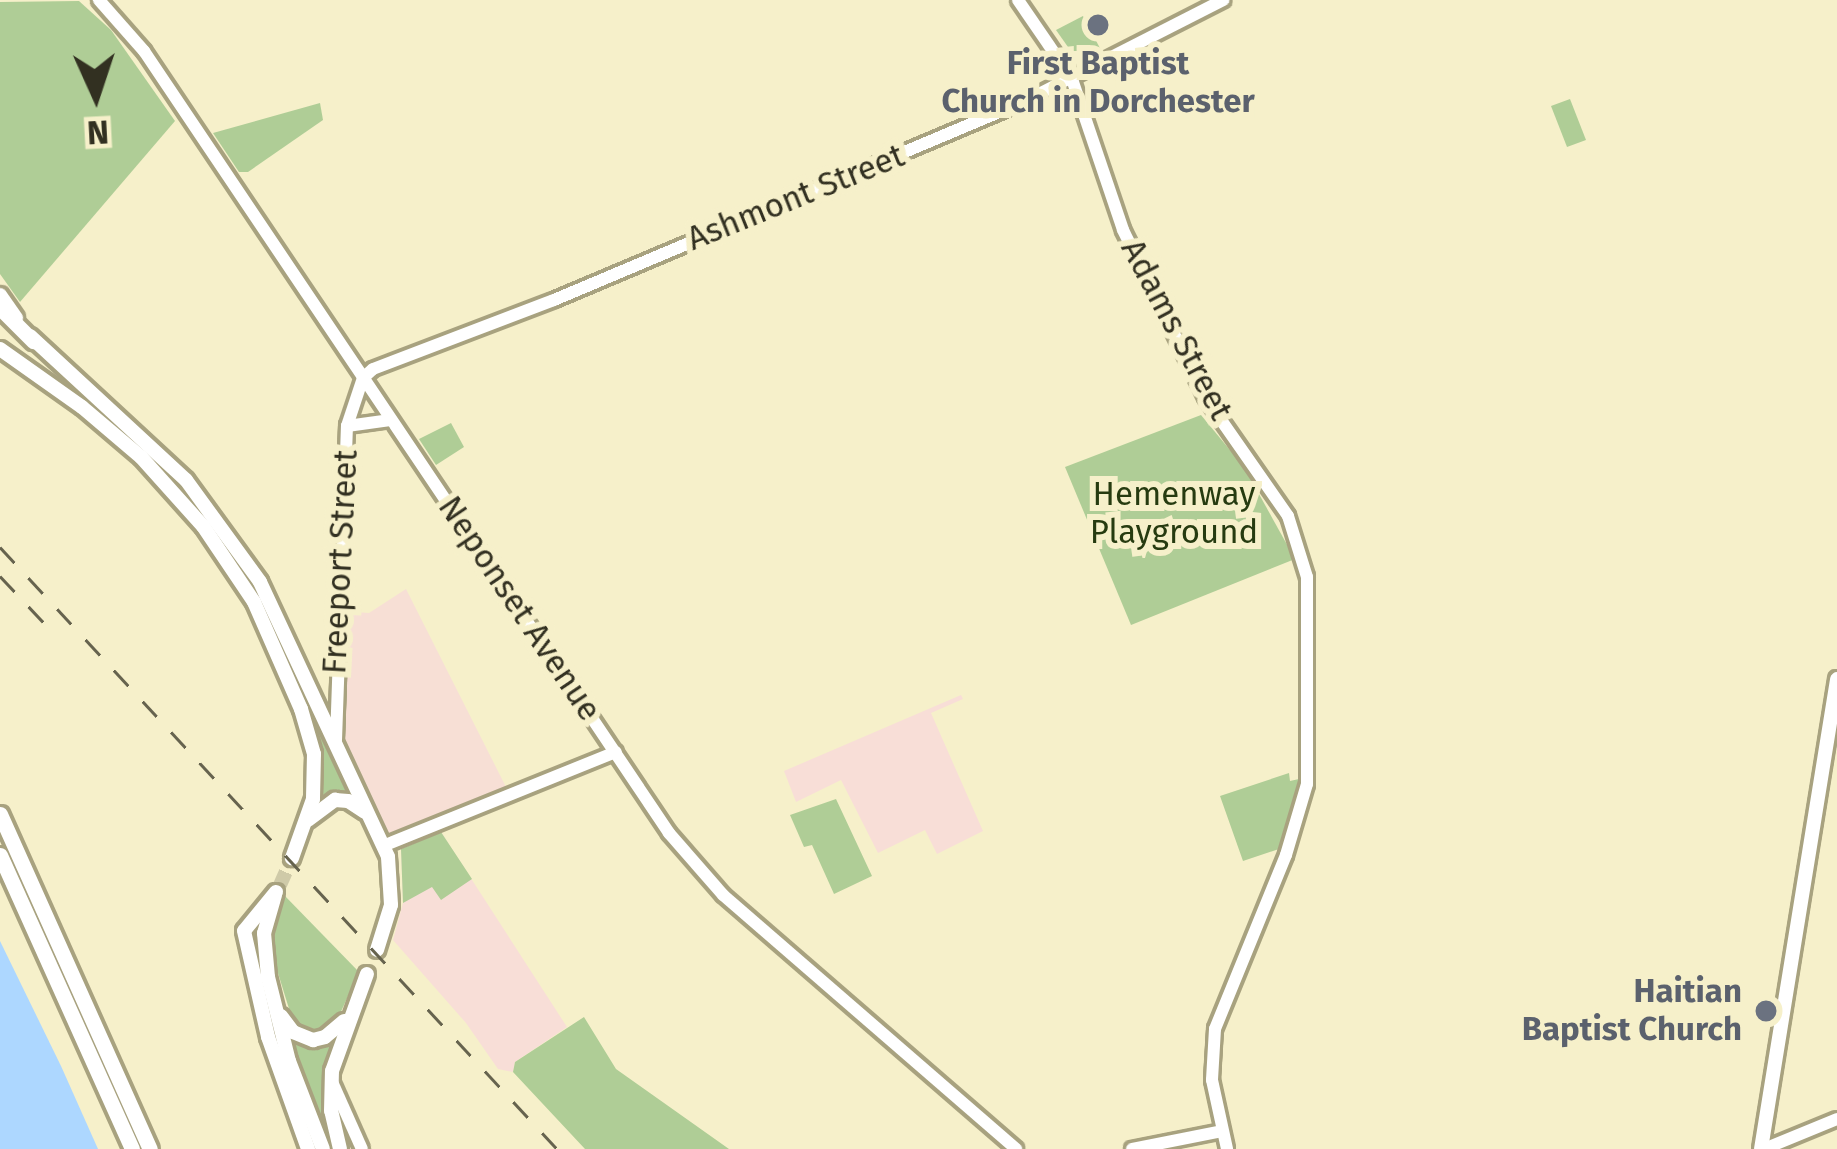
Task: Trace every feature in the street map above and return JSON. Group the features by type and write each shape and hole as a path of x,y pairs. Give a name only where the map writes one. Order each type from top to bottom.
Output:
{"highway":[{"path":"0,308 33,340"},
{"path":"1,822 8,864 128,1149"},
{"path":"8,864 146,1149"}],"main road":[{"name":"Neponset Avenue","path":"99,0 144,51 669,833 715,888 1016,1149"},
{"name":"Adams Street","path":"1018,0 1072,79 1123,230 1205,397 1288,516 1307,577 1307,784 1286,855 1215,1029 1212,1080 1227,1149"},
{"name":"Ashmont Street","path":"363,378 373,369 804,196 1072,79 1222,0"},
{"path":"0,296 33,340 165,458 220,520 260,582 383,846 392,900 376,950"},
{"path":"0,349 129,446 194,514 232,568 270,636 311,738 315,769 308,821 292,858"},
{"name":"Freeport Street","path":"338,747 334,722 347,426 363,378"},
{"path":"347,426 391,420"},
{"path":"1762,1149 1837,679"},
{"path":"383,846 616,752"},
{"path":"308,821 321,806 341,800 361,808 372,820"},
{"path":"308,1149 295,1099 267,969 265,927 278,889 244,931 260,1005 295,1099 323,1149"},
{"path":"252,958 262,960 267,969"},
{"path":"340,1149 332,1116 332,1076 367,974"},
{"path":"273,1000 293,1032 313,1040 331,1034 352,1012"},
{"path":"332,1076 362,1149"},
{"path":"1762,1149 1837,1119"},
{"path":"1132,1149 1222,1131"}],"shaded area":[{"path":"406,589 508,791 390,840 338,735 343,611 369,613"},
{"path":"961,695 963,699 931,713 983,831 937,854 925,830 878,853 841,780 796,802 784,771"},
{"path":"441,832 567,1027 515,1062 513,1072 498,1069 466,1023 393,940 403,903 401,849"}],"green space":[{"path":"79,1 111,30 175,121 20,302 0,274 0,2"},
{"path":"1083,16 1102,52 1080,64 1056,30"},
{"path":"1570,99 1586,140 1567,147 1551,106"},
{"path":"320,103 323,120 248,172 239,172 213,133"},
{"name":"Hemenway Playground","path":"1201,415 1244,467 1295,559 1131,625 1065,467"},
{"path":"451,423 464,447 436,465 419,439"},
{"path":"311,711 350,796 320,796 321,754"},
{"path":"1289,773 1290,781 1299,779 1279,849 1243,861 1220,796"},
{"path":"836,799 872,876 834,894 812,845 804,847 790,815"},
{"path":"441,832 472,879 441,900 432,887 403,903 401,849"},
{"path":"284,895 359,972 339,1016 318,1035 295,1028 273,957 272,921"},
{"path":"584,1017 616,1069 729,1149 585,1149 513,1072 515,1062"},
{"path":"290,1038 311,1045 333,1040 323,1081 331,1149"}],"water":[{"path":"0,941 61,1066 98,1149 0,1149"}],"tunnel":[{"path":"280,885 292,858"}],"railway":[{"path":"0,547 557,1149"},
{"path":"0,576 45,624"}],"place":[{"name":"First Baptist Church in Dorchester","path":"1098,25"},
{"name":"Haitian Baptist Church","path":"1766,1011"}]}
